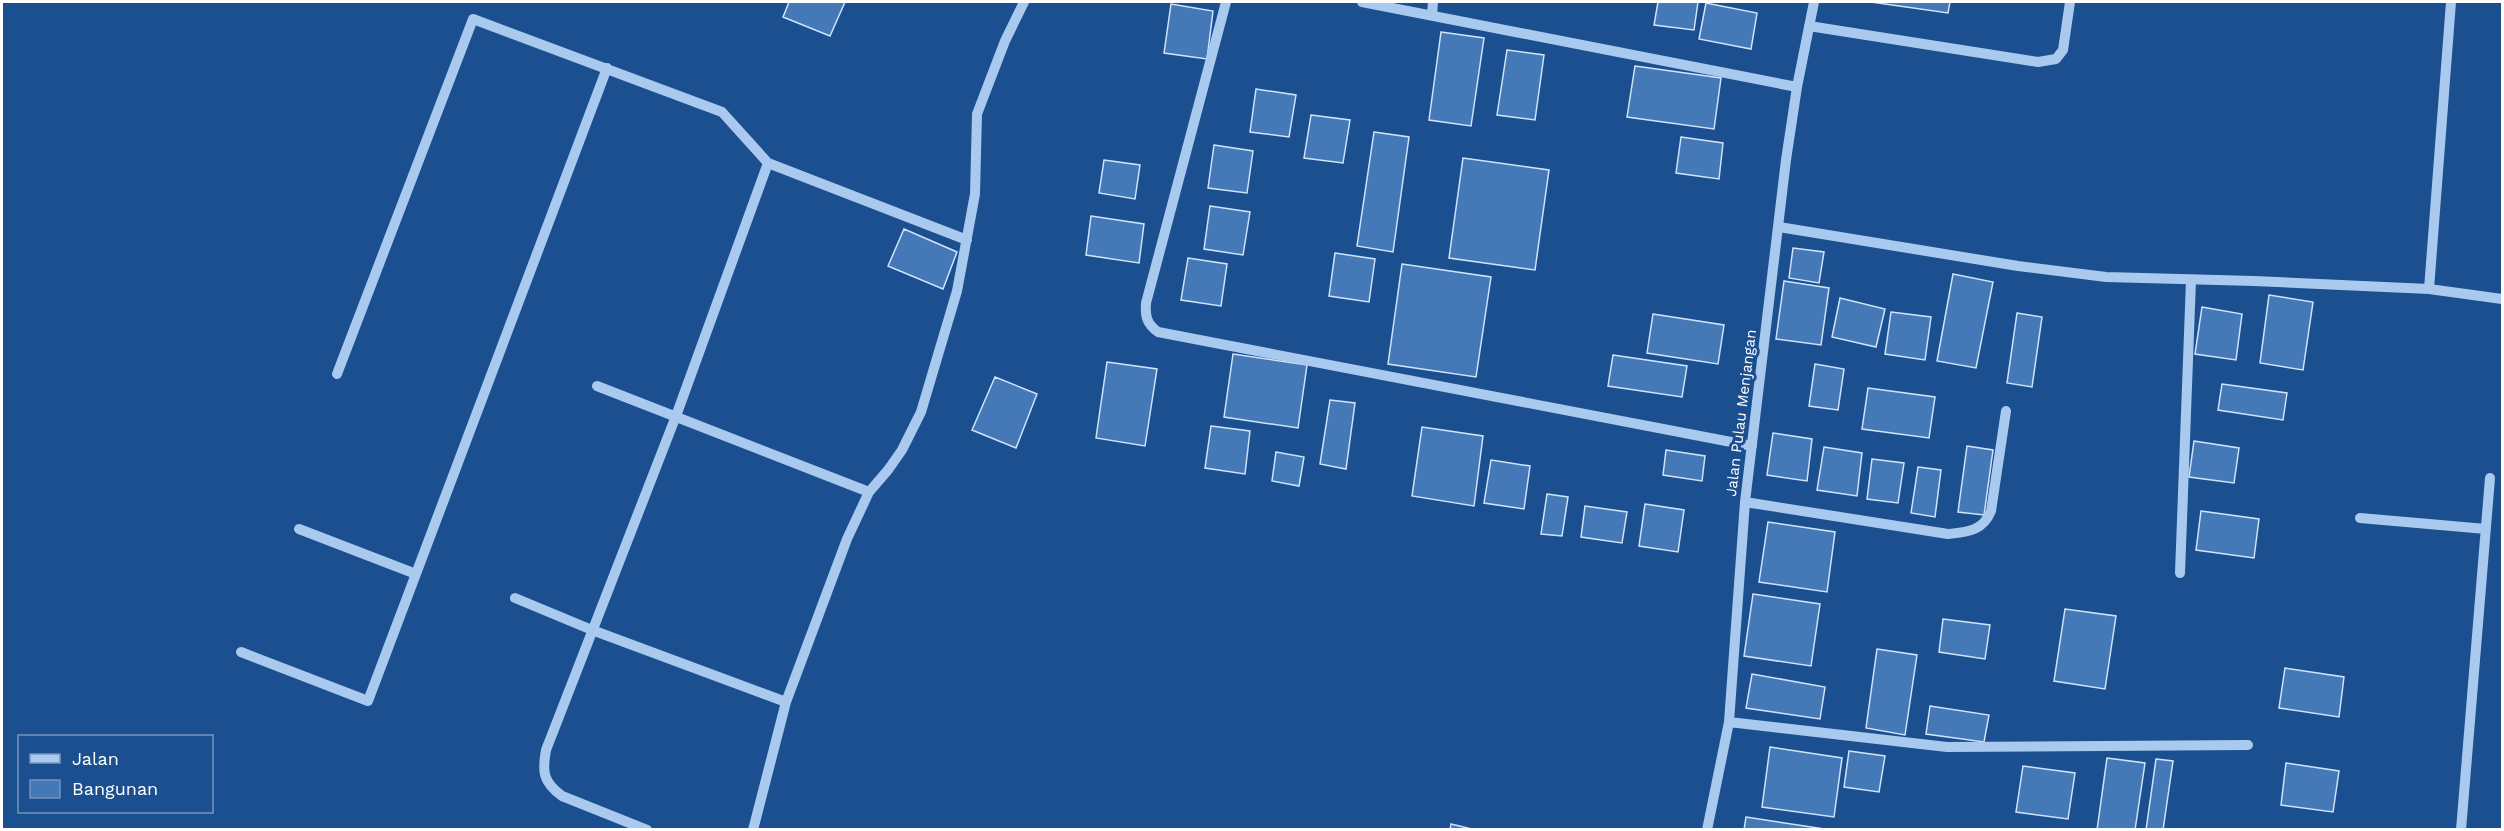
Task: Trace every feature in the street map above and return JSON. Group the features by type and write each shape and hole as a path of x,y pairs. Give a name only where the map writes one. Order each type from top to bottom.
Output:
{"street":[{"path":"753,830 786,702 846,539 869,492 902,450 921,412 957,291 967,240 975,194 977,114 1005,40 1024,2"},
{"path":"1226,2 1146,303 1145,314 1149,326 1158,332 1752,446"},
{"path":"1362,2 1797,87"},
{"path":"1431,15 1433,2"},
{"name":"Jalan Pulau Menjangan","path":"1707,830 1729,722 1745,501 1797,87 1814,2"},
{"path":"1809,26 2038,62 2056,59 2062,50 2070,2"},
{"path":"2429,289 2451,2"},
{"path":"337,374 473,19 722,112 768,163 967,240"},
{"path":"241,652 368,700 608,68"},
{"path":"647,830 562,796 552,789 543,770 546,750 676,416 768,163"},
{"path":"1779,227 2106,277 2429,289 2502,298"},
{"path":"2180,573 2191,280"},
{"path":"597,386 869,492"},
{"path":"1745,501 1948,534 1972,532 1986,523 1991,511 2006,411"},
{"path":"2461,830 2490,478"},
{"path":"2360,518 2486,529"},
{"path":"299,529 416,574"},
{"path":"515,598 592,630 786,702"},
{"path":"1729,722 1947,747 2248,745"}],"building":[{"path":"789,2 845,2 830,36 783,17"},
{"path":"1658,2 1698,2 1694,30 1654,25"},
{"path":"1871,2 1950,2 1948,13"},
{"path":"1706,3 1757,13 1751,49 1699,39"},
{"path":"1171,4 1213,11 1207,59 1164,53"},
{"path":"1441,32 1484,38 1471,126 1429,120"},
{"path":"1507,50 1544,55 1535,120 1497,115"},
{"path":"1635,66 1721,78 1714,129 1627,117"},
{"path":"1256,89 1296,95 1289,137 1250,132"},
{"path":"1311,115 1350,120 1343,163 1304,158"},
{"path":"1374,132 1409,137 1393,252 1357,246"},
{"path":"1681,137 1723,143 1719,179 1676,173"},
{"path":"1214,145 1253,151 1247,193 1208,188"},
{"path":"1463,158 1549,170 1535,270 1449,258"},
{"path":"1104,160 1140,165 1135,199 1099,193"},
{"path":"1210,206 1250,212 1243,255 1204,249"},
{"path":"1091,216 1144,224 1139,263 1086,255"},
{"path":"904,229 957,252 943,289 888,266"},
{"path":"1793,248 1824,252 1819,283 1789,278"},
{"path":"1335,253 1375,259 1369,302 1329,296"},
{"path":"1188,258 1227,264 1221,306 1181,300"},
{"path":"1402,264 1491,277 1476,377 1388,364"},
{"path":"1953,274 1993,282 1976,368 1937,361"},
{"path":"1784,281 1829,288 1821,345 1776,339"},
{"path":"2269,295 2313,302 2303,370 2260,363"},
{"path":"1840,298 1885,309 1876,347 1832,337"},
{"path":"2202,307 2242,314 2236,360 2195,354"},
{"path":"1891,312 1931,317 1925,360 1885,354"},
{"path":"2017,313 2042,317 2032,387 2007,383"},
{"path":"1653,314 1724,325 1718,364 1647,353"},
{"path":"1233,354 1307,365 1298,428 1224,417"},
{"path":"1613,355 1687,366 1682,397 1608,386"},
{"path":"1107,362 1157,369 1145,446 1096,438"},
{"path":"1815,364 1844,369 1838,410 1809,406"},
{"path":"995,377 1037,394 1016,448 972,430"},
{"path":"2222,384 2287,393 2283,420 2218,410"},
{"path":"1868,388 1935,397 1929,438 1862,429"},
{"path":"1330,400 1355,403 1346,469 1320,464"},
{"path":"1211,426 1250,431 1245,474 1205,468"},
{"path":"1422,427 1483,436 1474,506 1412,496"},
{"path":"1773,433 1812,439 1807,481 1767,475"},
{"path":"2194,441 2239,448 2234,483 2189,477"},
{"path":"1967,446 1993,450 1984,515 1958,512"},
{"path":"1824,447 1862,453 1857,496 1817,490"},
{"path":"1666,450 1705,456 1702,481 1663,475"},
{"path":"1276,452 1304,457 1299,486 1272,481"},
{"path":"1872,459 1904,463 1898,503 1867,499"},
{"path":"1491,460 1530,466 1524,509 1484,503"},
{"path":"1918,467 1941,470 1935,517 1911,513"},
{"path":"1547,494 1568,497 1562,536 1541,534"},
{"path":"1645,504 1684,510 1678,552 1639,546"},
{"path":"1585,506 1627,512 1622,543 1581,537"},
{"path":"2201,511 2259,519 2254,558 2196,550"},
{"path":"1768,522 1835,532 1827,592 1759,582"},
{"path":"1753,594 1820,604 1811,666 1744,656"},
{"path":"2065,609 2116,616 2105,689 2054,681"},
{"path":"1943,619 1990,625 1985,659 1939,652"},
{"path":"1877,649 1917,655 1905,735 1866,728"},
{"path":"2285,668 2344,677 2339,717 2279,708"},
{"path":"1752,674 1825,687 1820,719 1746,708"},
{"path":"1930,706 1989,715 1984,742 1926,734"},
{"path":"1770,747 1842,758 1834,817 1762,807"},
{"path":"1849,751 1885,756 1879,792 1844,787"},
{"path":"2107,758 2145,763 2135,830 2097,830"},
{"path":"2156,759 2173,761 2163,830 2146,830"},
{"path":"2286,763 2339,771 2333,812 2281,805"},
{"path":"2023,766 2075,773 2068,819 2016,812"},
{"path":"1746,817 1831,830 1744,830"},
{"path":"1451,824 1476,830 1450,830"}]}
